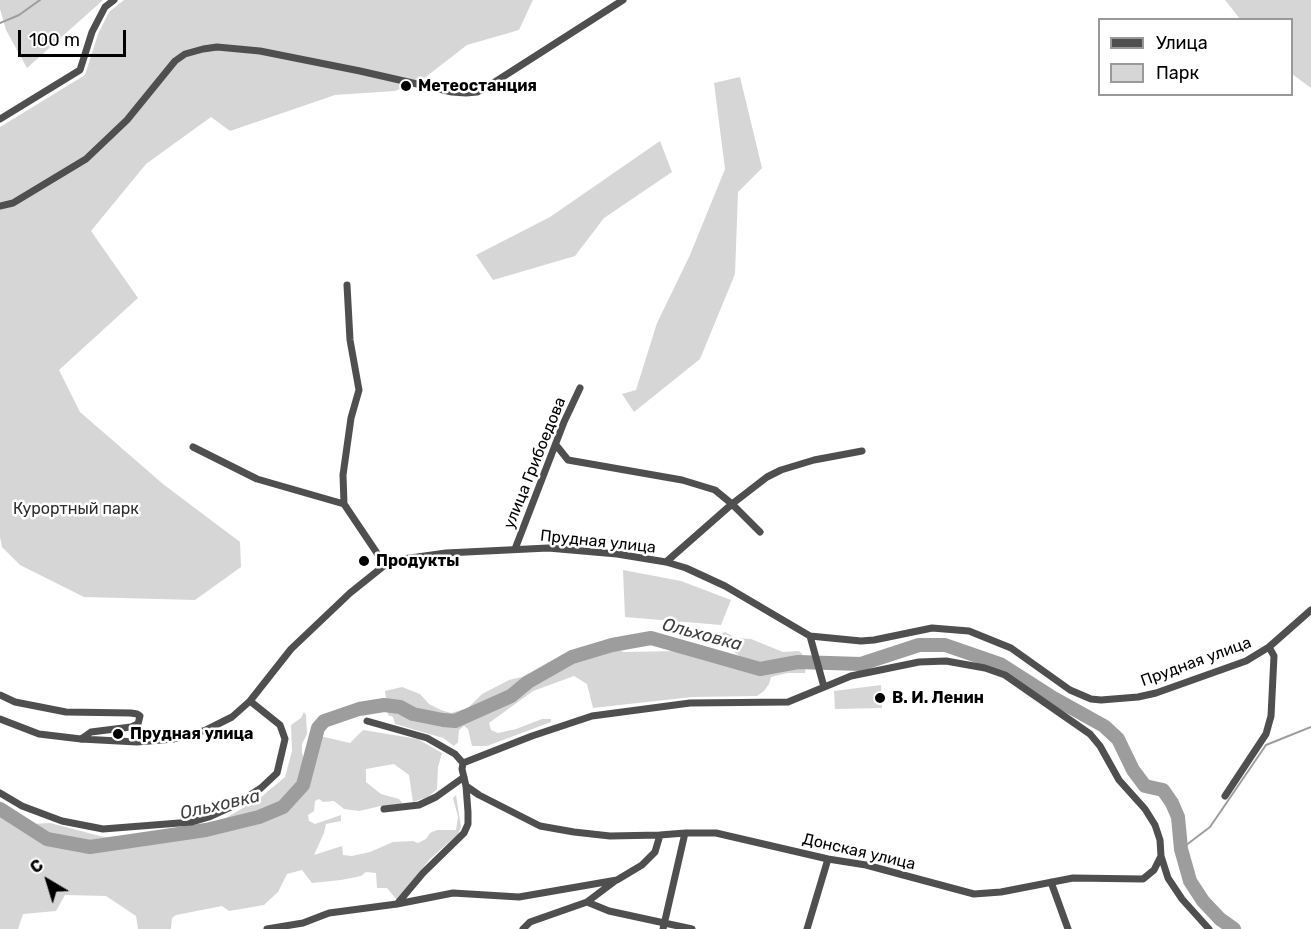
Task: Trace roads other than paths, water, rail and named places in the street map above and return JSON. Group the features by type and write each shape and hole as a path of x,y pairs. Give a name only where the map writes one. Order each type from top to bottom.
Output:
{"street":[{"path":"0,118 80,70 92,32 105,7 114,0"},
{"path":"0,206 13,203 86,159 127,120 175,61 185,54 217,47 260,51 452,92 477,92 623,0"},
{"path":"347,285 350,340 359,390 351,418 343,475 344,504 385,565"},
{"name":"улица Грибоедова","path":"515,549 564,422 580,388"},
{"path":"556,445 568,460 682,480 715,490 760,532"},
{"path":"193,447 257,479 344,504"},
{"path":"666,562 732,504 767,477 781,470 814,460 862,451"},
{"name":"Прудная улица","path":"0,719 39,734 137,742 174,739 206,730 232,717 250,701 299,641 350,592 385,565 403,559 446,553 515,549 581,551 666,562 686,568 725,586 810,636 861,641 932,628 969,631 1011,648 1070,690 1091,699 1101,700 1156,693 1246,661 1269,647 1311,610"},
{"path":"810,636 824,687"},
{"path":"1225,796 1266,734 1271,716 1274,656 1269,647"},
{"path":"463,763 592,716 690,703 788,702 851,676 919,662 957,662 985,668 1005,675 1090,734 1100,746 1119,780 1145,809 1155,825 1168,878 1182,899 1209,929"},
{"path":"0,695 15,702 66,712 131,713 140,716 138,724 131,727 91,732 81,739"},
{"path":"0,792 22,806 62,821 103,829 192,822 208,817 236,805 261,788 277,773 285,740 280,725 250,701"},
{"path":"367,721 427,738 455,754 463,763"},
{"path":"396,904 423,873 464,833 468,824 463,763"},
{"path":"384,809 419,805 436,797 464,777"},
{"name":"Донская улица","path":"466,786 478,795 540,826 610,836 716,833 828,859 866,865 974,894 1000,892 1074,879 1143,879 1154,870 1161,856"},
{"path":"664,926 685,833"},
{"path":"523,929 530,922 587,902 642,865 655,852 660,835"},
{"path":"807,929 828,859"},
{"path":"267,929 303,923 329,913 453,893 519,897 617,880"},
{"path":"1051,882 1068,929"},
{"path":"587,902 664,926 692,929"}],"waterway":[{"path":"0,23 19,15 40,0"},
{"name":"Ольховка","path":"0,809 47,839 90,847 206,830 259,817 283,807 303,785 318,728 324,721 359,709 384,705 400,707 413,714 455,721 511,696 528,682 572,657 612,645 651,638 760,669 798,662 861,664 919,645 945,645 1000,664 1050,696 1104,726 1118,739 1133,770 1145,786 1163,790 1172,803 1178,817 1181,849 1190,881 1203,901 1220,919 1234,929"},
{"path":"1181,849 1210,827 1266,745 1311,727"}],"place":[{"name":"Метеостанция","path":"406,86"},
{"name":"Продукты","path":"364,561"},
{"name":"В. И. Ленин","path":"880,698"},
{"name":"Прудная улица","path":"118,734"}],"park label":[{"name":"Курортный парк","path":"76,509"}]}
